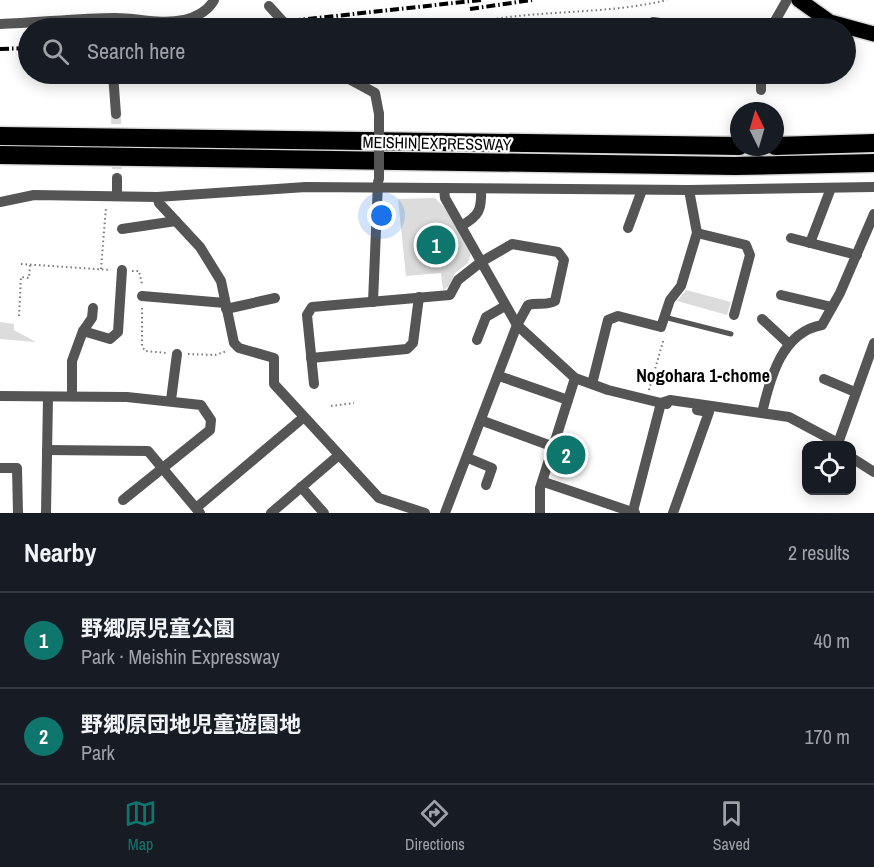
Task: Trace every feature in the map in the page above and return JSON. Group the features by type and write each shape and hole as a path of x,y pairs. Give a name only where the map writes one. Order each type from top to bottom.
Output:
{"highway":[{"name":"MEISHIN EXPRESSWAY","path":"0,136 730,146"},
{"path":"784,146 874,144"},
{"name":"MEISHIN EXPRESSWAY","path":"0,155 735,166 874,163"}],"main road":[{"path":"799,0 824,18"},
{"path":"856,29 874,34"}],"street":[{"path":"190,18 197,16 214,0"},
{"path":"777,18 787,0"},
{"path":"266,3 280,18"},
{"path":"0,24 18,24"},
{"path":"114,84 116,114"},
{"path":"358,84 375,93 380,114 373,302"},
{"path":"761,84 761,90"},
{"path":"112,195 117,178"},
{"path":"0,202 34,195 157,197 378,183 444,189 689,190 874,187"},
{"path":"810,243 831,188"},
{"path":"444,189 445,198 517,325 575,378 661,403 709,412 673,513"},
{"path":"461,226 477,217 482,207 481,189"},
{"path":"628,228 642,190"},
{"path":"592,384 608,320 618,316 662,322 670,300 681,286 697,233 689,190"},
{"path":"157,197 211,261 221,281 234,343 239,348 274,358 274,384 385,501 425,513"},
{"path":"762,413 768,387 789,344 802,330 822,325 857,255 874,213"},
{"path":"122,229 176,222"},
{"path":"697,233 746,245 750,255 734,315"},
{"path":"791,238 857,255"},
{"path":"314,384 307,315 312,307 450,295 458,280 481,261 512,244 558,252 564,260 555,301 548,305 536,303 528,305 517,325 483,421 445,513"},
{"path":"83,331 110,339 118,332 122,270"},
{"path":"781,295 832,308"},
{"path":"142,296 226,306 276,298"},
{"path":"311,358 407,349 412,343 418,297"},
{"path":"477,340 486,316 505,306"},
{"path":"72,396 72,361 83,331 92,318 93,308"},
{"path":"762,319 789,344"},
{"path":"838,441 848,420 855,392 874,343"},
{"path":"171,400 177,354"},
{"path":"499,376 568,400"},
{"path":"540,513 540,488 544,482 575,378"},
{"path":"824,379 855,392"},
{"path":"0,396 171,400 201,405 211,420 210,430 123,500"},
{"path":"46,513 48,397"},
{"path":"661,403 670,400 789,417 832,441"},
{"path":"544,482 634,512 661,403"},
{"path":"47,450 148,451 198,510 304,417"},
{"path":"483,421 554,447"},
{"path":"271,513 339,455"},
{"path":"468,458 492,468 486,485"},
{"path":"856,461 874,472"},
{"path":"0,468 17,468 18,513"},
{"path":"301,487 324,513"},
{"path":"380,513 385,501"}],"lane":[{"path":"662,322 731,334"}],"path":[{"path":"500,18 529,13 582,11 667,0"},
{"path":"101,269 112,195"},
{"path":"21,264 139,271 142,276 142,346 145,351 215,355 231,350 234,343"},
{"path":"19,316 21,277 29,278 30,265"},
{"path":"646,399 665,335 662,322"},
{"path":"331,406 354,403"}],"shaded area":[{"path":"435,198 444,207 471,252 468,263 454,274 451,285 443,290 441,273 406,276 398,199"},
{"path":"686,290 731,302 727,315 677,301"},
{"path":"0,322 14,324 14,330 36,342 0,339"},
{"path":"564,438 578,442 566,477 562,479 554,474"}],"tunnel":[{"path":"116,114 117,178"}],"railway":[{"path":"317,18 481,0"},
{"path":"470,9 532,0"},
{"path":"0,49 18,48"}],"place":[{"name":"野郷原児童公園","path":"436,245"},
{"name":"野郷原団地児童遊園地","path":"566,455"}],"district":[{"name":"Nogohara 1-chome","path":"703,375"}]}
